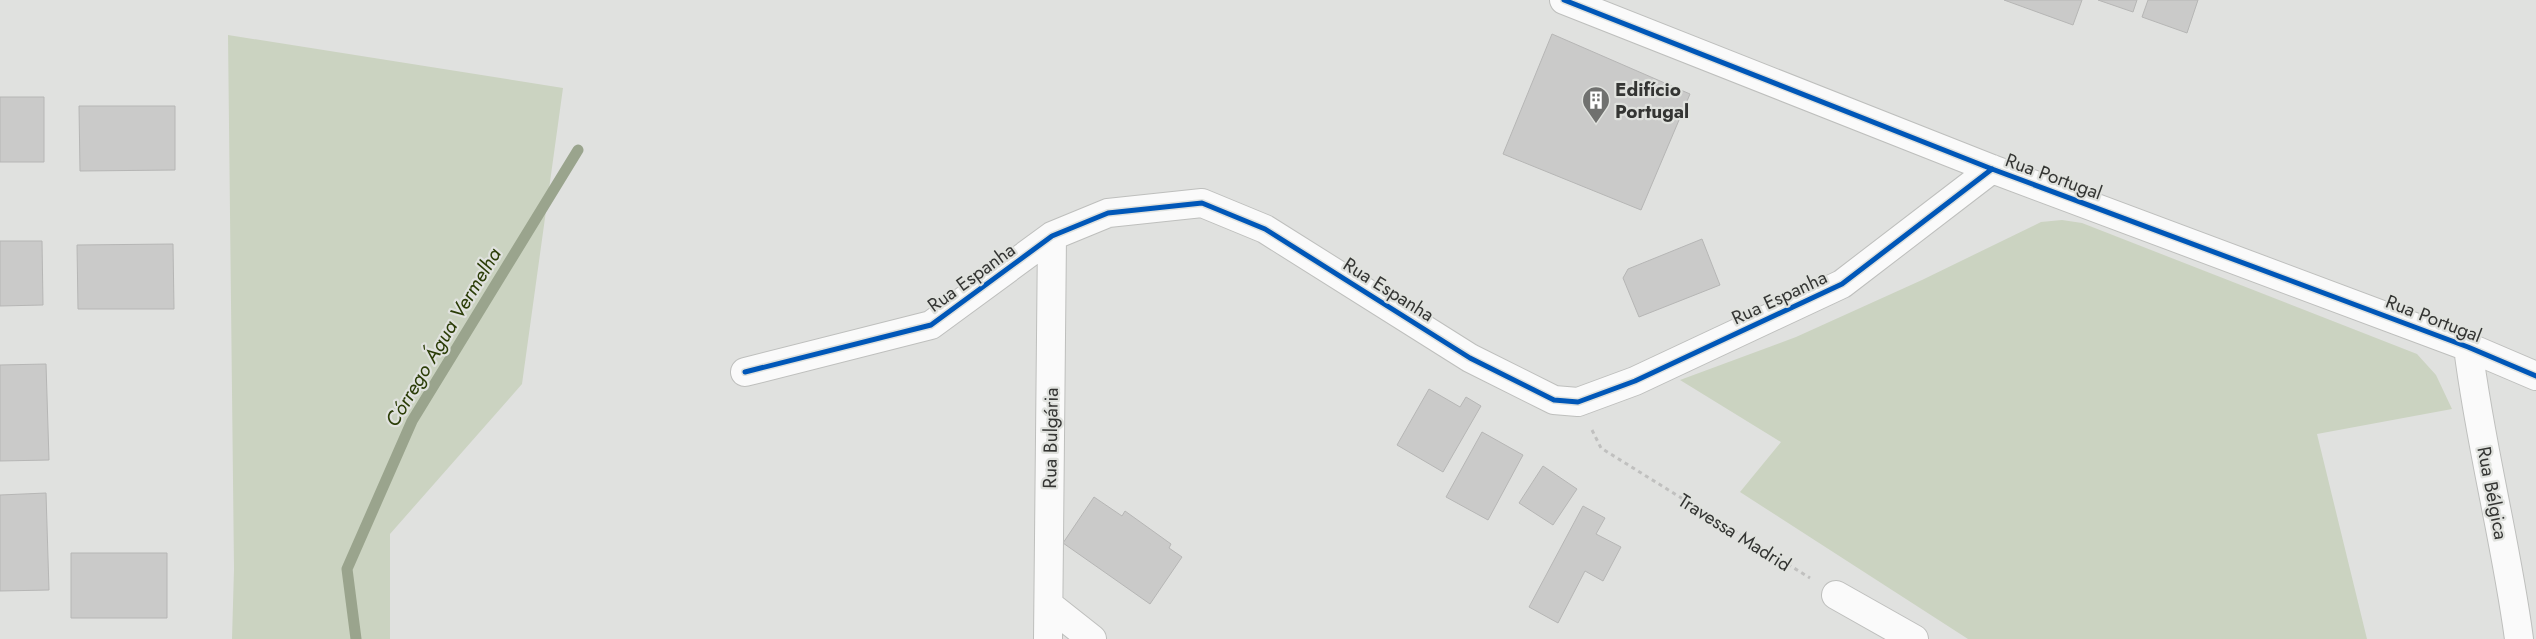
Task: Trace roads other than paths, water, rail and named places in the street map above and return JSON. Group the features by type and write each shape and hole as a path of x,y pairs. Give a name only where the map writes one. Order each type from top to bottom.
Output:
{"street":[{"name":"Rua Portugal","path":"1564,0 1992,169 2468,347 2536,376"},
{"name":"Rua Espanha","path":"745,372 931,325 1052,236 1108,213 1202,203 1265,229 1470,358 1554,400 1578,402 1635,381 1842,284 1992,169"},
{"name":"Rua Bulgária","path":"1048,639 1052,236"},
{"name":"Rua Bélgica","path":"2468,347 2474,394 2514,599 2519,639"},
{"path":"1836,595 1914,639"},
{"path":"1049,605 1092,639"}],"waterway":[{"name":"Córrego Água Vermelha","path":"356,639 347,569 412,421 578,150"}],"place":[{"name":"Edifício Portugal","path":"1596,124"}]}
